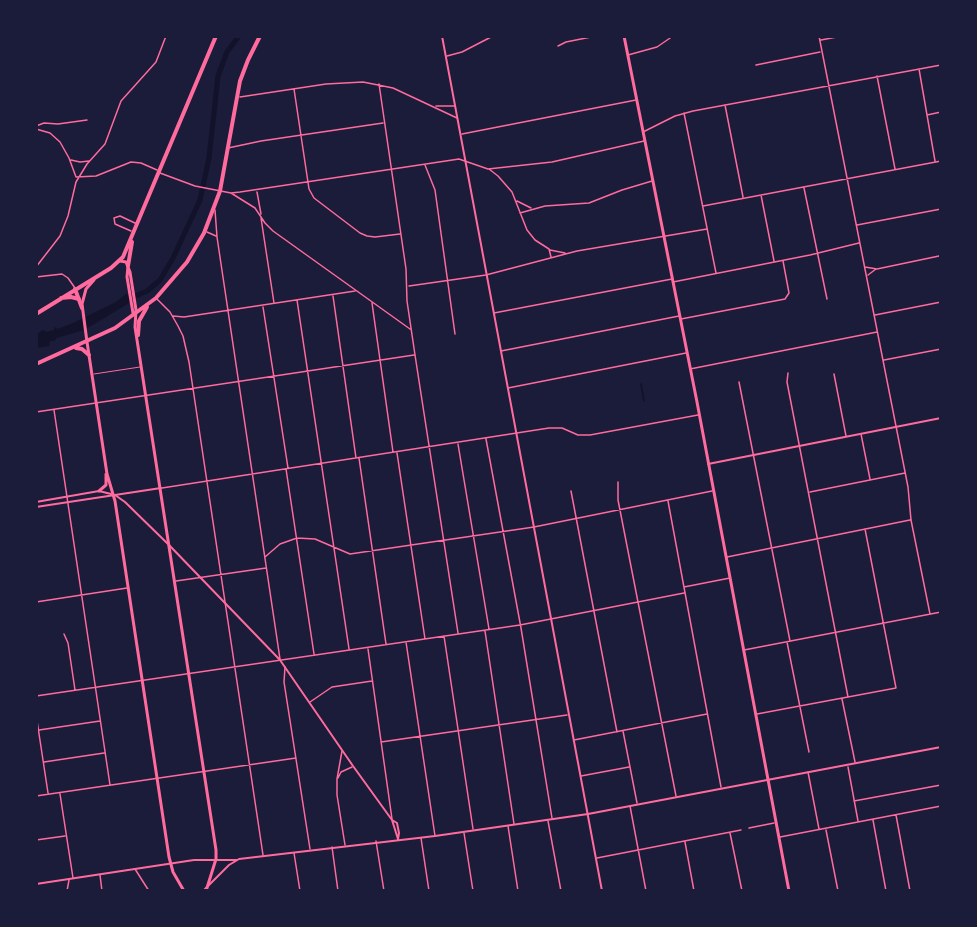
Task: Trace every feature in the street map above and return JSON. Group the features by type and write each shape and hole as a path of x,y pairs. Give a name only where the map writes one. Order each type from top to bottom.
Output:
{"highway":[{"path":"36,314 120,261 138,225 216,36"},
{"path":"36,364 115,328 156,298 187,262 204,233 220,191 236,97 248,60 260,36"},
{"path":"128,266 134,234"},
{"path":"75,289 82,308"},
{"path":"61,298 79,299"},
{"path":"138,335 139,321 149,304"},
{"path":"72,349 82,349 89,355"}],"main road":[{"path":"624,36 699,415 789,891"},
{"path":"120,261 124,261 128,266 216,859 205,890"},
{"path":"95,278 86,289 82,308 106,469 114,495 170,863 184,891"},
{"path":"99,491 106,485 106,469"}],"street":[{"path":"36,267 55,244 65,225 78,178 105,144 121,101 156,62 166,36"},
{"path":"442,36 602,891"},
{"path":"446,56 462,52 493,36"},
{"path":"558,46 566,42 596,36"},
{"path":"627,55 657,47 673,36"},
{"path":"819,36 905,473 911,520 930,614"},
{"path":"820,40 842,36"},
{"path":"756,65 822,52"},
{"path":"643,132 684,113 941,65"},
{"path":"919,69 935,162"},
{"path":"876,76 895,170"},
{"path":"236,97 347,82 379,84 458,118"},
{"path":"379,84 408,286 407,301 411,329 459,634"},
{"path":"294,89 308,182 317,202 360,233 375,237 401,234"},
{"path":"461,135 636,100"},
{"path":"725,105 744,198"},
{"path":"434,106 456,106"},
{"path":"926,115 941,112"},
{"path":"684,113 716,274"},
{"path":"36,128 44,123 58,124 87,120"},
{"path":"228,149 250,143 384,123"},
{"path":"36,128 56,138 70,160 74,176 78,178 96,176 131,162 141,163 195,186 231,193 459,159 466,160 488,169 507,186 532,236 549,249 568,254"},
{"path":"488,169 566,160 644,141"},
{"path":"70,160 80,162 90,160"},
{"path":"703,206 941,161"},
{"path":"425,165 435,190 455,334"},
{"path":"498,176 501,166"},
{"path":"520,213 532,208 589,203 622,189 652,181"},
{"path":"803,186 827,299"},
{"path":"257,190 274,303"},
{"path":"231,193 255,208 273,231 411,329"},
{"path":"761,195 774,262"},
{"path":"516,201 532,208"},
{"path":"215,206 217,237 280,660"},
{"path":"856,225 941,209"},
{"path":"134,234 115,224 114,218 120,216 138,225"},
{"path":"408,286 486,274 568,254 707,229"},
{"path":"204,233 210,232 217,237"},
{"path":"494,313 716,274 860,243"},
{"path":"549,249 551,258"},
{"path":"866,277 877,269 939,256"},
{"path":"501,351 785,299 788,296 783,261"},
{"path":"864,266 877,269"},
{"path":"36,277 62,274 68,278 75,289"},
{"path":"172,316 357,291"},
{"path":"332,295 386,644"},
{"path":"156,298 172,316 183,336 193,388 264,856"},
{"path":"297,300 349,650"},
{"path":"372,301 379,360 425,639"},
{"path":"874,315 941,302"},
{"path":"263,305 314,655"},
{"path":"689,369 877,332"},
{"path":"883,360 941,349"},
{"path":"507,388 686,353"},
{"path":"36,412 415,355"},
{"path":"788,373 848,697"},
{"path":"834,374 846,437"},
{"path":"739,382 790,641"},
{"path":"54,409 110,785"},
{"path":"36,507 556,427 578,435 590,435 699,415"},
{"path":"708,464 941,419"},
{"path":"861,434 870,480"},
{"path":"486,439 536,720 561,891"},
{"path":"458,443 489,629"},
{"path":"809,492 905,473"},
{"path":"618,482 618,496 677,797"},
{"path":"571,490 617,732"},
{"path":"36,502 99,491 114,495 125,502 201,577 285,666 392,820 398,839"},
{"path":"266,557 280,544 297,538 315,539 350,554 372,552 534,527 713,491"},
{"path":"668,501 721,788"},
{"path":"726,557 911,520"},
{"path":"756,715 896,688 865,529"},
{"path":"175,581 267,568"},
{"path":"683,587 730,578"},
{"path":"36,602 128,588"},
{"path":"36,696 520,625 684,593"},
{"path":"743,650 941,612"},
{"path":"485,630 514,824"},
{"path":"64,634 68,643 75,691"},
{"path":"444,636 474,830"},
{"path":"405,642 435,836"},
{"path":"787,642 808,752"},
{"path":"367,647 392,820"},
{"path":"285,666 284,682 310,850"},
{"path":"309,702 332,687 372,681"},
{"path":"842,698 855,763"},
{"path":"36,714 48,794"},
{"path":"573,740 707,714"},
{"path":"381,742 568,715"},
{"path":"39,730 100,721"},
{"path":"623,731 637,804"},
{"path":"36,884 201,859 237,860 376,841 435,836 550,819 941,747"},
{"path":"342,750 337,795 345,845"},
{"path":"43,762 105,753"},
{"path":"36,796 296,758"},
{"path":"847,764 858,822"},
{"path":"337,779 341,772 353,766"},
{"path":"580,776 630,766"},
{"path":"808,772 819,830"},
{"path":"854,801 941,785"},
{"path":"60,793 71,879 66,886"},
{"path":"630,806 646,891"},
{"path":"779,837 941,806"},
{"path":"896,815 910,891"},
{"path":"872,819 886,891"},
{"path":"749,828 776,822"},
{"path":"508,825 518,891"},
{"path":"826,828 838,891"},
{"path":"596,858 741,830"},
{"path":"464,831 473,891"},
{"path":"730,832 742,891"},
{"path":"36,840 67,835"},
{"path":"421,837 429,891"},
{"path":"376,841 384,891"},
{"path":"685,841 694,891"},
{"path":"332,847 338,891"},
{"path":"294,852 300,891"},
{"path":"205,890 237,860"},
{"path":"135,869 149,891"},
{"path":"100,875 102,891"},
{"path":"61,880 67,891"}],"lane":[{"path":"92,374 142,366"}],"shaded area":[{"path":"126,294 134,296 129,303 101,320 84,330 50,341 49,346 36,348 36,335 43,330 47,332 54,330 54,327 58,329 73,323 116,302"}],"waterway":[{"path":"131,298 147,291 160,280 200,200 209,158 218,76 227,52 239,36"},
{"path":"641,384 644,401"}]}
